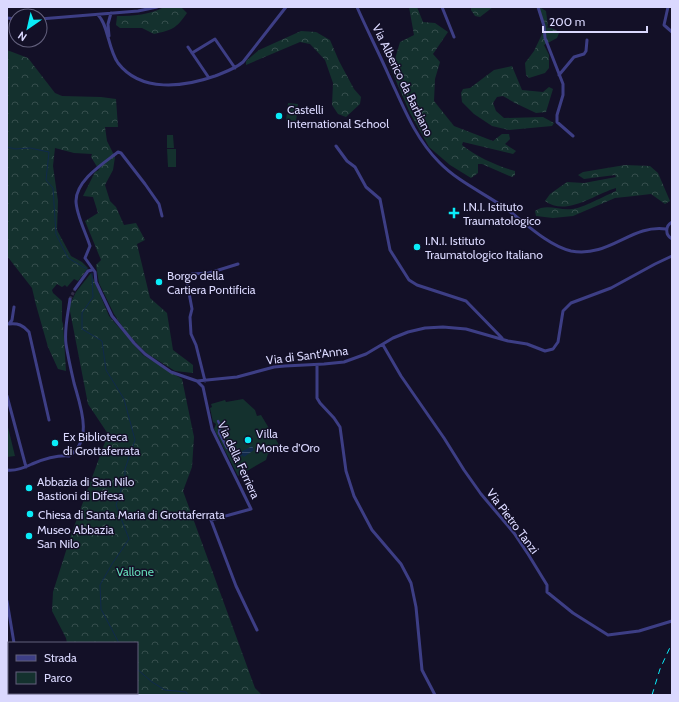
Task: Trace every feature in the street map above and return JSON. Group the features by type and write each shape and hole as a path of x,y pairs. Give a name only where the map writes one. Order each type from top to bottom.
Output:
{"street":[{"path":"48,18 142,11 157,7"},
{"path":"98,15 104,22 114,55 121,66 131,75 143,80 158,85 175,86 209,78 235,68 243,62 286,7"},
{"name":"Via Alberico da Barbiano","path":"357,7 418,135 432,155 451,172 548,240 558,246 571,250 587,252 597,250 620,242 643,230 654,228 666,229"},
{"path":"442,7 454,37"},
{"path":"538,7 544,26 545,38 564,90 557,116 557,122 574,136"},
{"path":"668,7 664,25 672,32"},
{"path":"109,42 108,24 111,13"},
{"path":"192,53 215,39 235,68"},
{"path":"559,74 574,57 584,54 586,51 587,40"},
{"path":"188,47 209,78"},
{"path":"336,146 347,161 355,167 366,187 380,199 390,250 409,280 417,285 466,301 503,339"},
{"name":"Via di Sant'Anna","path":"162,216 159,204 121,153 118,152 91,173 77,194 76,201 78,210 90,246 85,258 92,270 95,272 96,282 112,316 145,354 171,372 198,381 237,377 279,366 336,363 352,360 383,345 393,338 408,332 443,327 466,330 527,344 541,350 553,349 558,342 563,312 571,303 611,288 654,264 672,256"},
{"path":"672,222 669,223 666,229 667,235 672,239"},
{"path":"205,381 196,345 191,334 190,317 192,309 187,282 192,274 209,273 238,264"},
{"path":"75,289 89,270 92,270"},
{"path":"7,470 15,470 26,467 54,456 69,456 77,449 82,436 84,420 74,384 66,343 65,329 70,298"},
{"path":"14,307 9,324 18,323 25,327 29,332 49,420"},
{"name":"Via Pietro Tanzi","path":"383,345 401,376 444,438 464,470 528,554 547,585 547,592 573,613 609,635 634,633 672,621"},
{"path":"317,364 317,398 320,404 334,418 340,427 348,476 355,498 374,532 401,564 411,583 416,607 422,670 434,695"},
{"name":"Via della Ferriera","path":"198,381 202,388 212,429 251,509 211,520 236,586 257,630"},
{"path":"7,396 26,467"},
{"path":"218,422 220,426 220,433 227,448 234,448"},
{"path":"7,601 14,642"}],"green space":[{"path":"164,7 181,7 187,13 173,28 154,34 142,28 120,28 116,25 117,16 147,13"},
{"path":"409,7 417,7 423,22 435,23 448,32 433,54 440,62 435,79 434,101 454,126 493,141 502,134 509,134 510,139 505,144 516,151 513,154 463,142 462,145 487,161 515,171 515,175 512,177 482,164 478,164 478,173 471,178 450,165 429,147 410,113 390,67 395,59 400,42 414,35"},
{"path":"471,7 493,7 480,17 475,16 471,10"},
{"path":"541,8 546,11 548,27 559,33 557,38 544,45 549,55 549,68 545,73 529,78 526,75 525,63 534,51 544,30 538,9"},
{"path":"301,31 316,32 330,40 354,89 361,97 360,104 346,117 338,114 332,105 333,83 325,60 310,44 300,42 246,65 246,61 259,50"},
{"path":"7,50 28,58 55,93 62,96 116,99 118,127 105,127 107,141 115,157 113,170 105,185 110,201 116,207 124,225 136,223 145,240 137,244 150,298 167,313 173,350 193,365 193,373 175,371 146,353 126,332 114,314 99,283 96,265 101,260 85,221 98,213 93,197 83,196 95,172 99,170 91,157 92,154 74,153 55,148 53,166 58,201 57,230 71,256 82,262 88,268 78,281 74,279 67,287 65,285 62,287 57,284 52,290 53,293 62,301 66,371 58,369 48,347 32,288 7,256"},
{"path":"512,66 522,90 543,92 549,87 553,89 546,112 536,113 503,96 497,97 493,103 496,111 504,118 543,117 554,123 552,126 509,130 492,126 474,114 462,102 461,93 463,89 470,88 494,70"},
{"path":"288,103 298,104 296,122 286,121"},
{"path":"167,135 173,135 174,148 167,148"},
{"path":"167,149 176,149 176,167 168,167"},
{"path":"625,165 650,166 658,173 670,201 665,204 651,194 615,198 573,216 553,218 536,216 535,211 539,209 548,207 567,209 577,208 616,191 616,188 571,206 562,207 545,201 550,194 567,182 584,183 616,177 615,175 584,179 578,175 583,172"},
{"name":"Vallone","path":"91,273 109,316 143,355 182,379 194,437 192,467 183,491 255,688 262,695 87,694 138,694 138,642 67,642 52,611 53,592 71,535 108,434 88,404 69,306 76,292"},
{"name":"Villa Monte d'Oro","path":"243,399 255,410 257,416 261,415 281,448 268,454 266,460 238,476 214,429 216,424 213,422 210,408 212,407 211,404 225,400 226,402"},
{"path":"7,423 15,456 7,457"}],"water":[{"path":"252,446 254,450 244,457 242,455 240,457 239,455 242,454 241,452"}],"waterway":[{"path":"7,147 15,149 30,148 49,152 46,180 53,188 56,234 68,258 87,269"},
{"path":"92,273 93,297 82,313 82,329 102,341 106,370 124,399 135,440 125,469 125,479 116,505 129,539 100,585 101,609 118,642"},
{"path":"138,670 152,682 165,690 186,692 188,695"}],"tunnel":[{"path":"70,299 75,289"}],"railway":[{"path":"652,695 660,669 672,643"}],"place":[{"name":"Castelli International School","path":"279,116"},
{"name":"I.N.I. Istituto Traumatologico","path":"454,213"},
{"name":"I.N.I. Istituto Traumatologico Italiano","path":"417,247"},
{"name":"Borgo della Cartiera Pontificia","path":"159,282"},
{"name":"Villa Monte d'Oro","path":"248,440"},
{"name":"Ex Biblioteca di Grottaferrata","path":"55,443"},
{"name":"Abbazia di San Nilo Bastioni di Difesa","path":"29,488"},
{"name":"Chiesa di Santa Maria di Grottaferrata","path":"30,514"},
{"name":"Museo Abbazia San Nilo","path":"29,536"}]}
